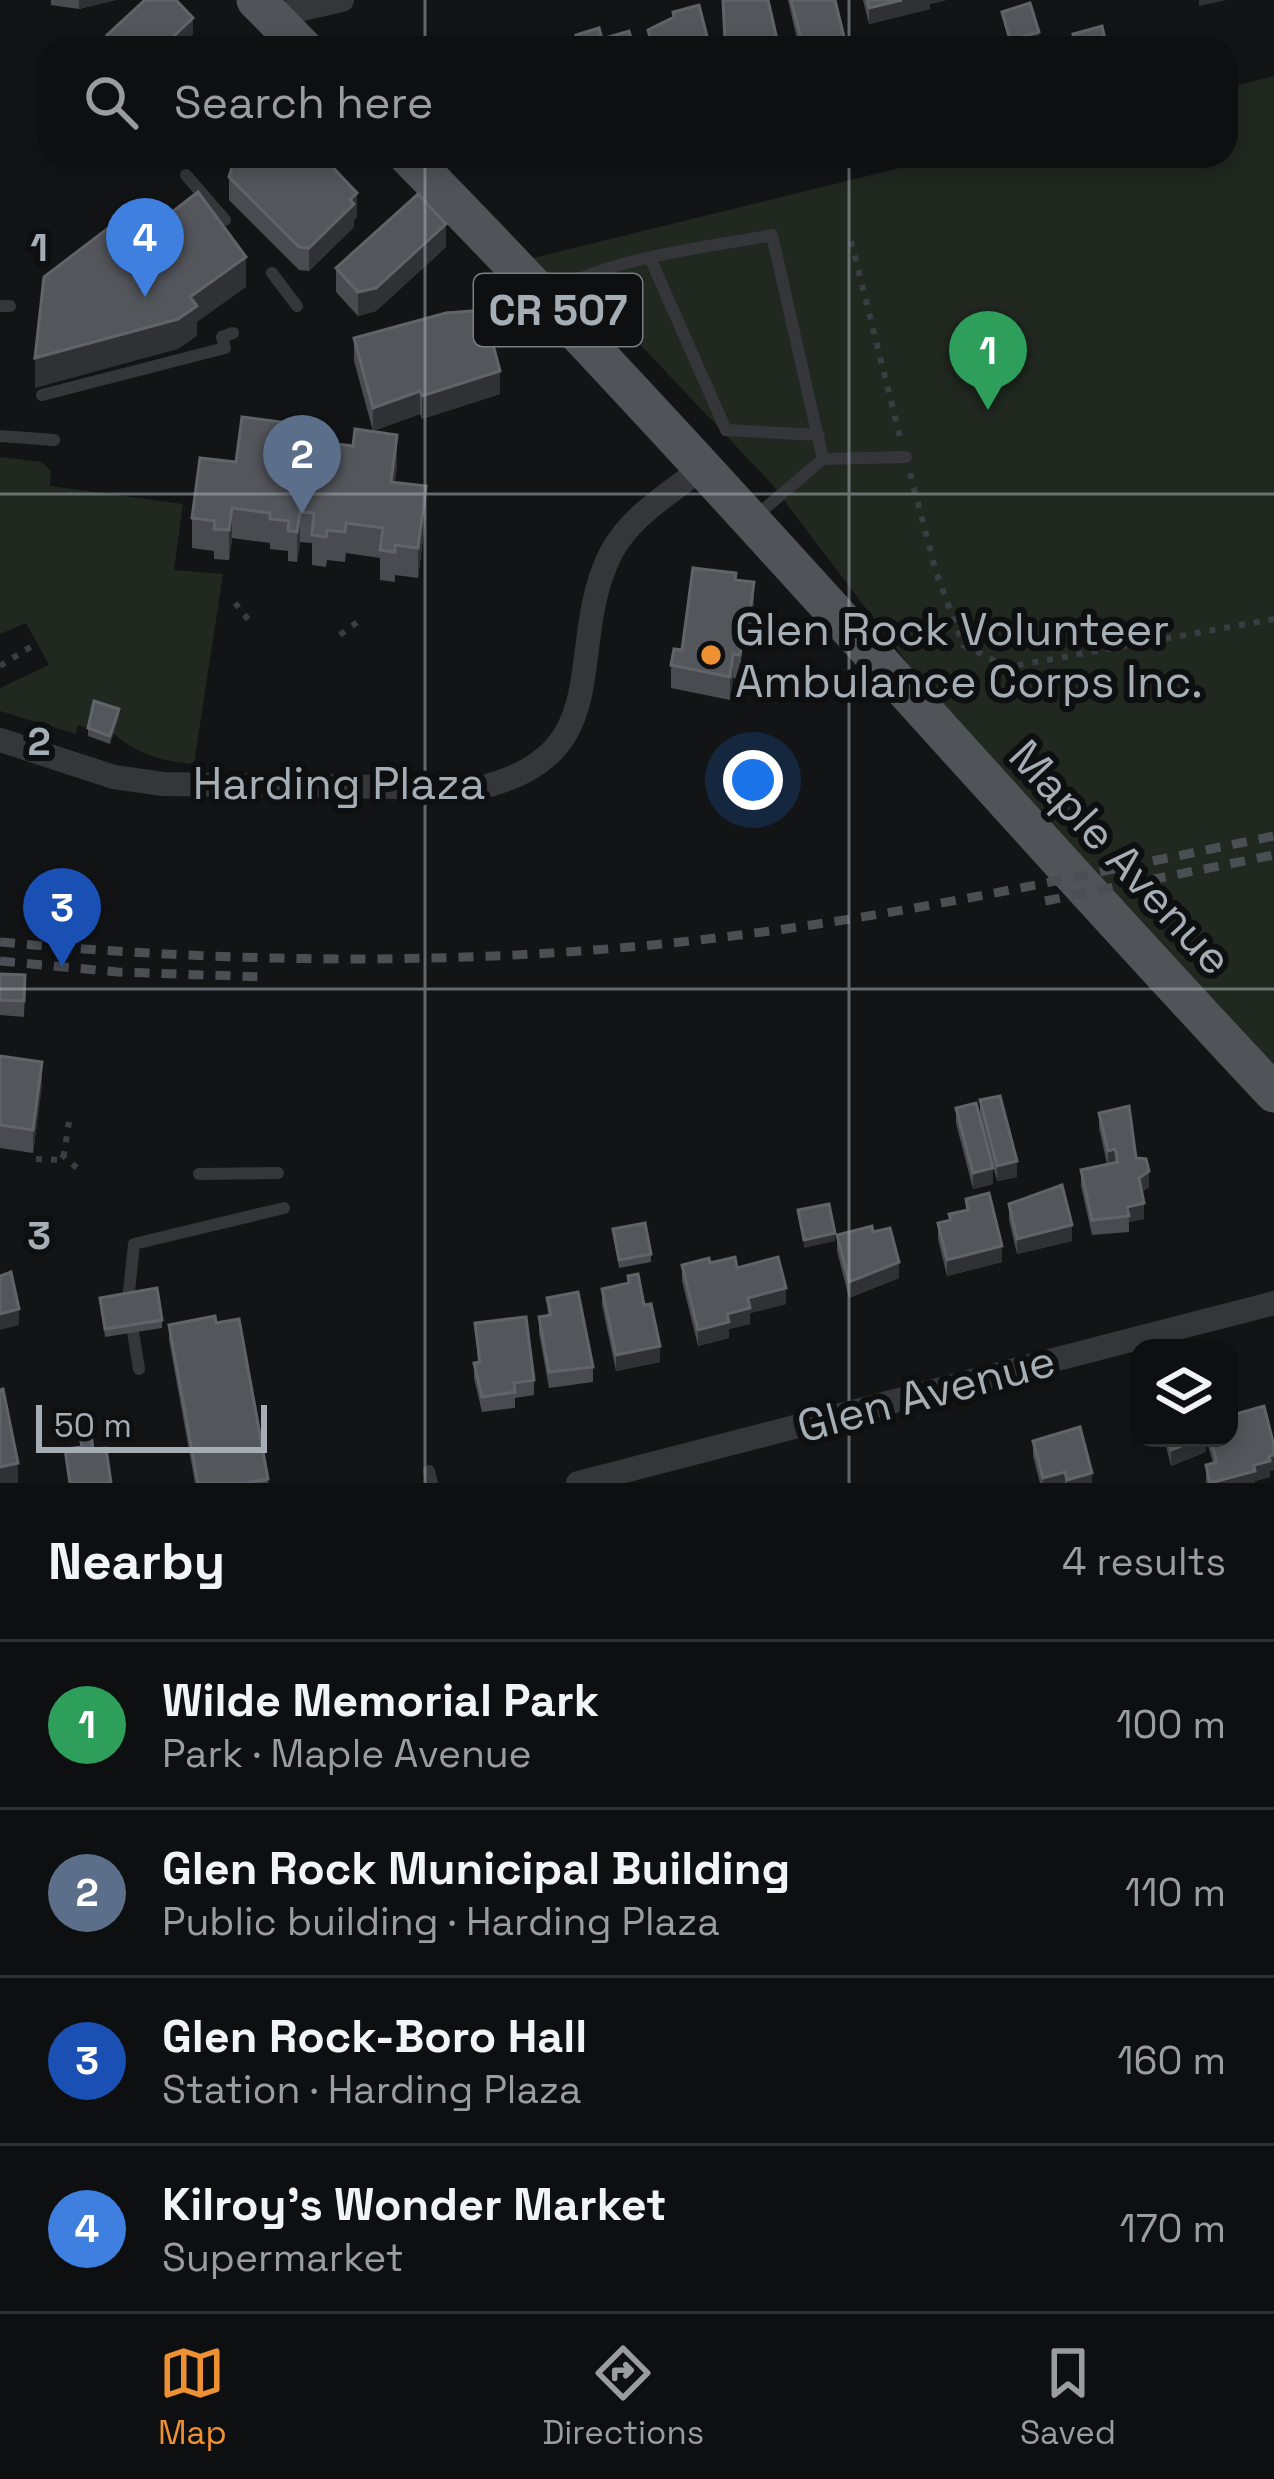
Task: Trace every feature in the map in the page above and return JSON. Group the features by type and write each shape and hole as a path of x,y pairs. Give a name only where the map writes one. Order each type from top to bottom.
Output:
{"main road":[{"path":"264,8 291,36"},
{"name":"Maple Avenue","path":"420,168 704,466 1060,865 1274,1094"}],"street":[{"path":"264,8 342,0"},
{"name":"Harding Plaza","path":"0,740 114,777 163,784 478,788 507,782 535,767 572,725 583,698 598,589 611,553 630,524 704,466"},
{"name":"Glen Avenue","path":"578,1483 1274,1303"}],"lane":[{"path":"185,175 225,220"},
{"path":"544,296 576,278 650,258 772,235 823,458"},
{"path":"650,258 727,430 819,434"},
{"path":"272,273 297,305"},
{"path":"43,395 225,347 222,337 233,333"},
{"path":"0,436 54,440"},
{"path":"752,519 823,458 905,457"},
{"path":"199,1174 278,1173"},
{"path":"128,1301 134,1244 284,1208"},
{"path":"133,1333 139,1370"}],"path":[{"path":"851,241 936,572 963,645 1008,667 1274,619"},
{"path":"235,603 250,623"},
{"path":"340,635 360,620"},
{"path":"0,666 37,643"},
{"path":"36,1159 63,1160 68,1122"},
{"path":"63,1154 76,1168"}],"shaded area":[{"path":"1274,76 1274,1093 1060,864 770,482 634,338 513,263 899,168 1238,168 1238,85"},
{"path":"0,457 42,462 51,471 50,486 183,504 174,570 223,574 194,764 136,749 113,733 94,710 87,728 78,725 76,734 0,711 0,688 49,665 26,623 0,634"}],"building":[{"path":"145,0 176,0 193,18 174,36 107,35"},
{"path":"768,0 776,36 725,36 723,1"},
{"path":"791,0 835,0 844,36 800,36"},
{"path":"867,0 902,0 869,8"},
{"path":"1030,3 1039,32 1009,36 1002,12"},
{"path":"699,5 707,36 650,36 648,30 674,17 673,12"},
{"path":"1102,26 1104,36 1074,36"},
{"path":"599,28 601,36 576,36"},
{"path":"232,168 333,168 357,193 350,200 354,204 309,248 299,247 229,177"},
{"path":"198,192 246,257 190,297 197,306 178,319 35,358 44,277 132,210 149,230"},
{"path":"418,194 446,224 376,288 358,292 336,268"},
{"path":"484,310 500,371 373,408 354,338 446,313"},
{"path":"242,417 281,422 279,437 353,446 355,429 397,435 391,482 426,486 418,548 395,545 395,552 380,550 383,528 346,523 345,532 327,530 326,537 312,535 314,513 300,512 297,532 288,531 289,521 270,519 270,513 232,508 229,530 214,529 215,521 192,518 200,458 236,462"},
{"name":"Glen Rock Volunteer Ambulance Corps Inc.","path":"693,568 736,573 735,580 754,582 749,620 738,618 735,643 742,644 740,655 733,654 730,677 671,665 674,649 682,650"},
{"path":"94,701 119,709 110,736 88,728"},
{"path":"0,974 25,975 24,1001 0,1000"},
{"path":"0,1056 42,1062 33,1130 0,1125"},
{"path":"1000,1096 1017,1161 997,1166 980,1100"},
{"path":"976,1103 993,1168 973,1173 956,1108"},
{"path":"1129,1106 1136,1158 1146,1159 1149,1171 1139,1178 1144,1203 1127,1207 1129,1216 1092,1220 1081,1170 1118,1162 1115,1149 1108,1151 1099,1113"},
{"path":"1062,1185 1072,1225 1017,1239 1009,1204"},
{"path":"989,1193 1002,1246 947,1260 938,1223 951,1220 949,1214 968,1210 966,1199"},
{"path":"829,1204 835,1233 804,1240 798,1210"},
{"path":"645,1223 651,1254 619,1260 613,1229"},
{"path":"872,1226 873,1232 890,1228 899,1262 849,1282 837,1235"},
{"path":"735,1257 737,1268 778,1257 786,1288 748,1298 750,1308 727,1314 729,1322 698,1330 682,1265"},
{"path":"11,1272 19,1309 0,1314 0,1276"},
{"path":"638,1274 644,1305 651,1304 660,1346 616,1355 602,1289 629,1283 628,1276"},
{"path":"157,1288 162,1320 105,1329 100,1298"},
{"path":"578,1292 593,1367 549,1372 539,1317 551,1315 547,1298"},
{"path":"215,1316 216,1323 239,1319 268,1479 198,1483 169,1325"},
{"path":"526,1317 534,1380 514,1383 515,1392 482,1397 474,1363 480,1362 475,1323"},
{"path":"0,1390 18,1463 0,1467"},
{"path":"1264,1406 1274,1455 1254,1465 1255,1471 1210,1483 1206,1465 1217,1462 1213,1447 1238,1447 1238,1413"},
{"path":"1080,1427 1092,1473 1067,1480 1065,1472 1043,1478 1033,1441"},
{"path":"91,1434 93,1449 106,1448 111,1483 70,1483 65,1449 82,1447 80,1436"}],"railway":[{"path":"0,942 283,958 566,952 755,933 885,913 1274,836"},
{"path":"1045,901 1274,855"},
{"path":"0,961 118,972 264,977"}],"place":[{"name":"Kilroy's Wonder Market","path":"145,297"},
{"name":"Wilde Memorial Park","path":"988,410"},
{"name":"Glen Rock Municipal Building","path":"302,514"},
{"name":"Glen Rock Volunteer Ambulance Corps Inc.","path":"711,655"},
{"name":"Glen Rock-Boro Hall","path":"62,967"}]}
